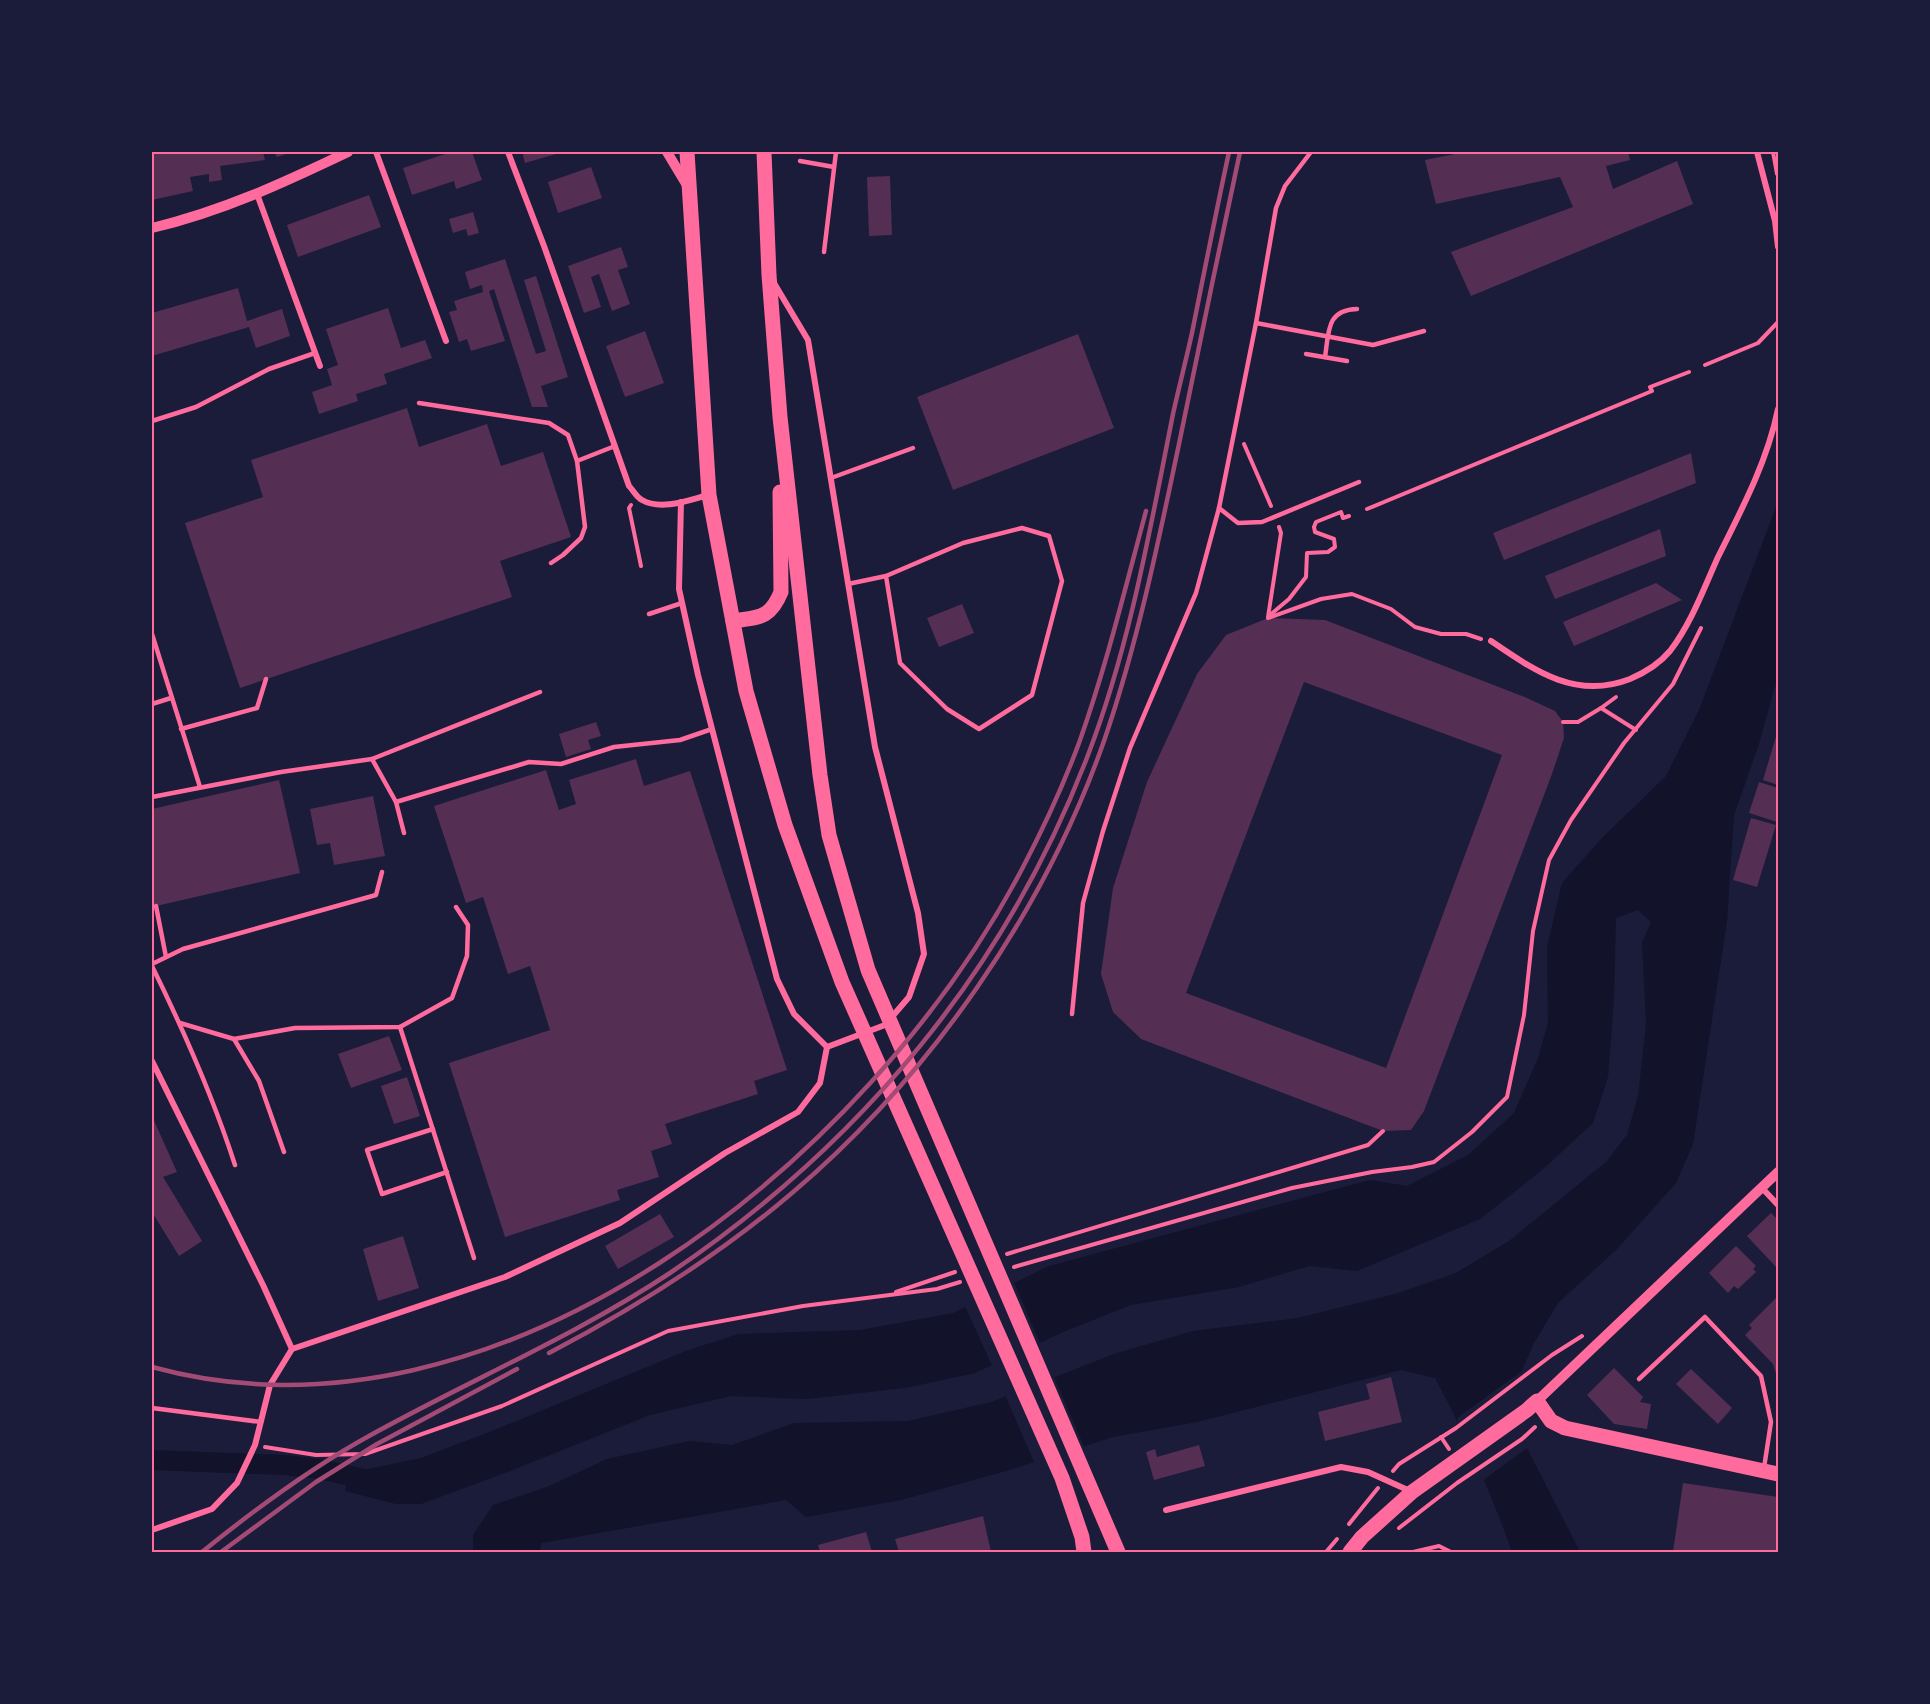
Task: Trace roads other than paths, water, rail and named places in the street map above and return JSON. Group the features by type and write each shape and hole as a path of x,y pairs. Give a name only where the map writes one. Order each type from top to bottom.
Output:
{"main road":[{"path":"687,152 710,495 746,691 785,825 842,982 1062,1478 1082,1537 1084,1552"},
{"path":"764,152 780,417 820,775 829,835 868,970 1118,1552"},
{"path":"733,621 761,617 775,607 781,592 780,417"},
{"path":"1350,1552 1362,1537 1412,1492 1532,1406 1551,1421 1565,1428 1771,1473"}],"street":[{"path":"152,228 193,218 257,194 348,152"},
{"path":"376,152 446,342"},
{"path":"508,152 629,486 641,500 660,505 710,495"},
{"path":"667,152 690,190"},
{"path":"1757,152 1775,220 1779,247"},
{"path":"257,194 320,366"},
{"path":"770,275 808,340 874,747 918,913 924,954 909,997 885,1025 827,1047"},
{"path":"1491,642 1527,665 1553,678 1586,687 1615,685 1644,673 1669,652 1684,628 1748,497 1772,439 1779,409"},
{"path":"681,502 679,589 712,729 777,979 794,1014 827,1047"},
{"path":"152,1530 212,1509 237,1483 255,1445 270,1385 292,1349 506,1277 620,1223 725,1153 798,1112 820,1083 827,1047"},
{"path":"152,1061 292,1349"},
{"path":"1532,1406 1779,1172"},
{"path":"1762,1188 1779,1205"},
{"path":"1166,1510 1341,1467 1368,1472 1412,1492"}],"lane":[{"path":"824,252 836,152"},
{"path":"1072,1014 1083,903 1130,748 1196,593 1219,507 1256,323 1276,208 1285,186 1311,152"},
{"path":"800,161 834,166"},
{"path":"1325,357 1333,318 1339,312 1347,309 1357,309"},
{"path":"1256,323 1373,345 1424,331"},
{"path":"152,421 196,407 269,369 315,353"},
{"path":"1306,354 1347,361"},
{"path":"418,403 549,423 568,435 577,461 585,527 581,538 551,563"},
{"path":"577,461 615,446"},
{"path":"831,478 913,448"},
{"path":"1219,507 1238,523 1262,522 1359,482"},
{"path":"848,584 886,576 963,543 1022,528 1049,536 1062,581 1032,695 979,729 947,709 900,663 886,576"},
{"path":"649,614 682,603"},
{"path":"152,634 153,648 200,788"},
{"path":"181,729 257,708 266,679"},
{"path":"152,797 281,772 372,759 540,692"},
{"path":"152,704 171,698"},
{"path":"396,802 529,762 561,764 614,747 680,740 712,729"},
{"path":"372,759 396,802 404,833"},
{"path":"235,1165 224,1129 180,1023 152,965 183,949 376,895 382,872"},
{"path":"156,906 166,957"},
{"path":"180,1023 234,1039 295,1029 400,1027 452,998 466,956 468,925 456,907"},
{"path":"400,1027 474,1258"},
{"path":"234,1039 259,1081 284,1152"},
{"path":"433,1129 367,1150 382,1194 447,1172"},
{"path":"1639,1379 1705,1317 1761,1376 1772,1422 1771,1473"},
{"path":"152,1408 261,1422"}],"waterway":[{"path":"152,1460 284,1465 320,1469 372,1481"}],"railway":[{"path":"202,1552 282,1491 325,1462 406,1416 521,1358 634,1296 739,1223 804,1168 864,1110 919,1047 970,980 1015,909 1054,834 1103,714 1138,587 1229,152"},
{"path":"549,1353 675,1280 735,1238 792,1193 843,1147 891,1097 936,1044 977,987 1015,928 1049,867 1079,805 1104,741 1127,668 1163,519 1240,152"},
{"path":"152,1367 283,1385 413,1370 539,1328 660,1263 771,1180 870,1083 955,978 1022,869 1038,838 1079,743 1107,657 1146,511"},
{"path":"221,1552 316,1482 377,1444 517,1369"}]}
